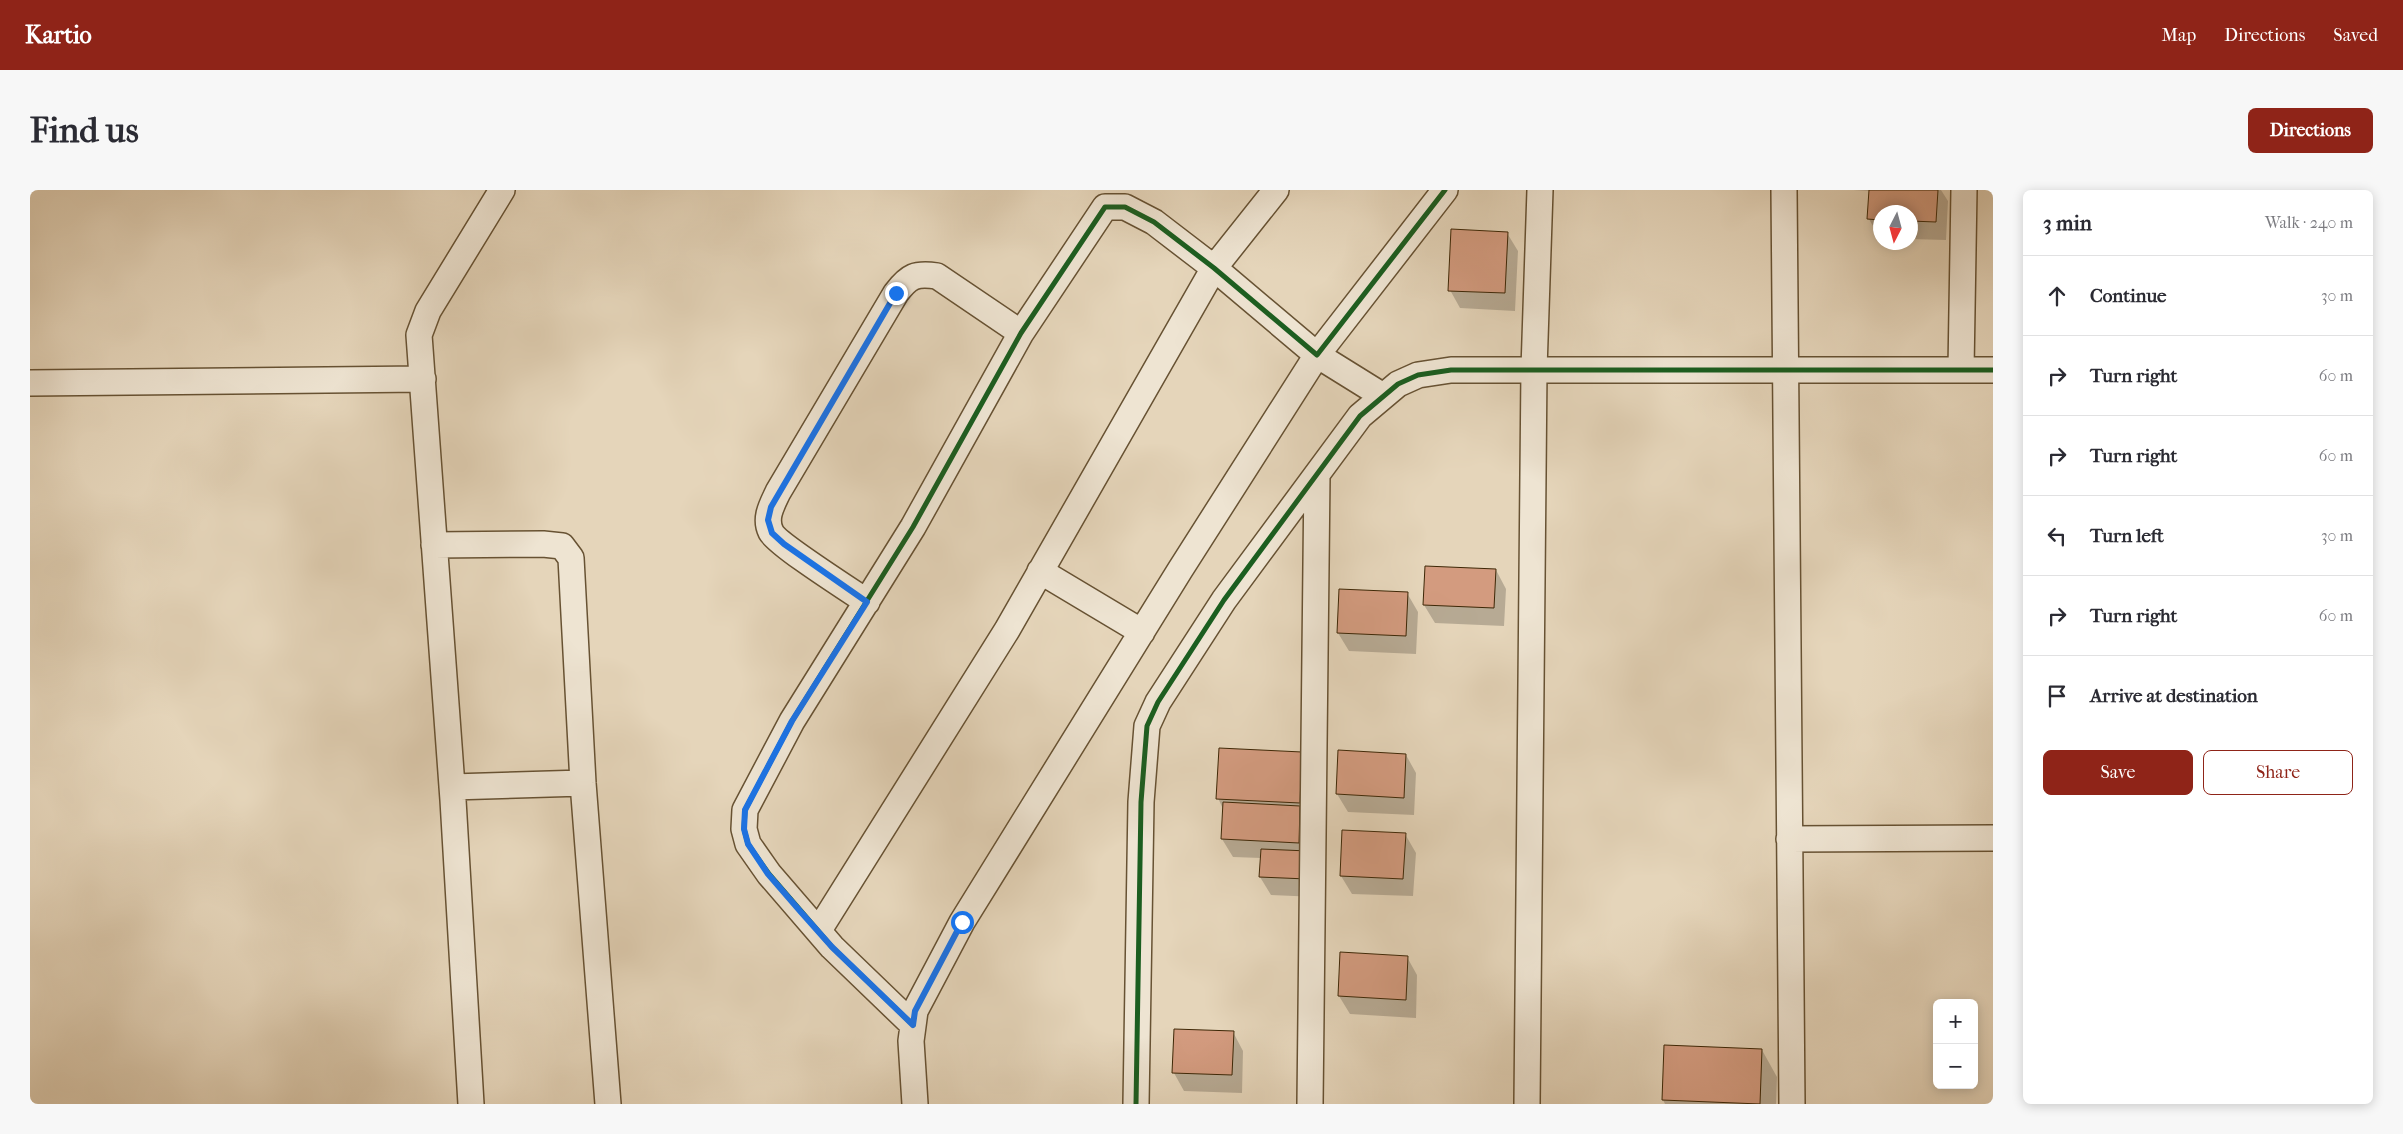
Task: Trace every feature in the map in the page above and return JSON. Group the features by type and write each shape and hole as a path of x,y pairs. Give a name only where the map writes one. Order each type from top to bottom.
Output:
{"street":[{"path":"471,1104 452,787 419,335 428,310 502,190"},
{"path":"818,930 1002,638 1214,268 1276,190"},
{"path":"915,1104 911,1041 915,1011 962,922 1142,632 1318,355 1445,190"},
{"path":"1527,1104 1534,369 1540,190"},
{"path":"1784,190 1784,370 1792,1104"},
{"path":"1961,369 1964,190"},
{"path":"913,1025 832,947 768,874 748,844 744,829 745,810 792,721 913,527 1021,333 1105,207 1125,207 1154,222 1214,268 1318,355 1383,396"},
{"path":"867,602 784,544 772,533 768,520 771,507 778,492 906,279 921,274 937,276 1021,333"},
{"path":"1136,1104 1141,802 1146,726 1158,702 1224,600 1360,416 1383,396 1398,384 1418,375 1451,370 1993,370"},
{"path":"30,383 423,379"},
{"path":"1310,1104 1317,475"},
{"path":"434,546 543,544 562,546 571,558 583,783 608,1104"},
{"path":"1040,571 1142,632"},
{"path":"452,787 583,783"},
{"path":"1789,839 1993,838"}],"building":[{"path":"1869,190 1938,190 1936,222 1918,221 1918,205 1873,205 1873,219 1867,219"},
{"path":"1451,229 1508,232 1505,293 1448,291"},
{"path":"1425,566 1496,569 1494,608 1423,605"},
{"path":"1339,589 1408,592 1406,636 1337,633"},
{"path":"1219,748 1302,752 1300,803 1216,799"},
{"path":"1338,750 1406,754 1404,798 1336,794"},
{"path":"1223,802 1300,806 1299,843 1221,839"},
{"path":"1342,830 1406,833 1403,879 1340,876"},
{"path":"1261,849 1308,851 1307,879 1259,877"},
{"path":"1340,952 1408,956 1406,1000 1338,996"},
{"path":"1174,1029 1234,1031 1232,1075 1172,1073"},
{"path":"1664,1045 1762,1049 1760,1104 1662,1100"}],"cycle path":[{"path":"913,1025 832,947 769,874 748,844 744,829 745,810 792,721 913,527 1021,333 1105,207 1125,207 1154,222 1214,268 1317,355 1445,190"},
{"path":"1136,1104 1141,802 1147,726 1158,702 1224,600 1360,416 1398,384 1418,375 1451,370 1993,370"}],"route":[{"path":"896,293 778,492 771,507 768,520 772,533 784,544 867,602 792,721 745,810 744,829 748,844 768,874 832,947 913,1025 915,1011 962,922"}]}
